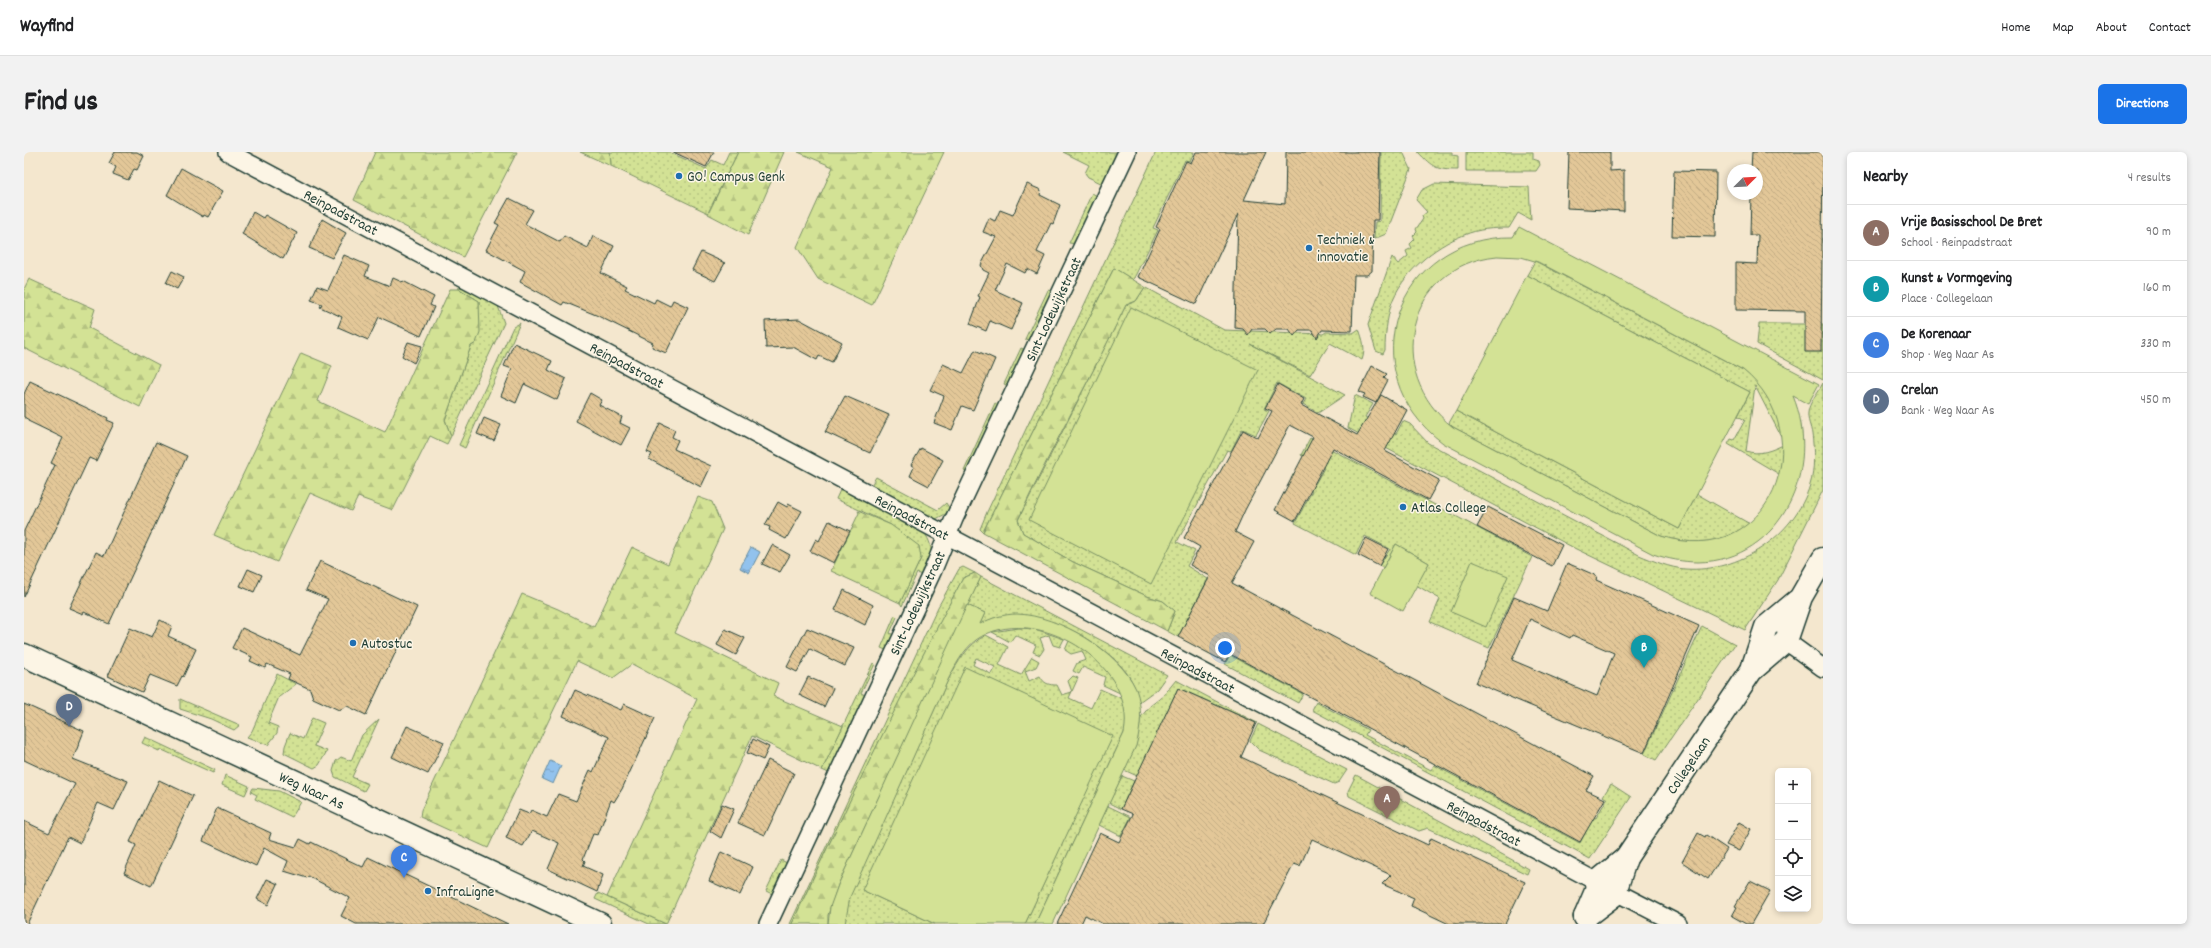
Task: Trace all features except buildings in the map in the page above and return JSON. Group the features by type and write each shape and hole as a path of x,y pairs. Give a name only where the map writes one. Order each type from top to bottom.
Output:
{"main road":[{"name":"Collegelaan","path":"1583,920 1610,889 1626,858 1751,672 1778,635 1823,559"},
{"name":"Weg Naar As","path":"24,655 600,924"}],"street":[{"name":"Reinpadstraat","path":"228,152 1678,924"},
{"name":"Sint-Lodewijkstraat","path":"768,924 947,536 1127,152"},
{"path":"1778,635 1823,668"}],"green space":[{"path":"375,152 517,152 463,257 354,200"},
{"path":"580,152 610,152 611,166"},
{"name":"GO! Campus Genk","path":"610,152 669,152 706,169 712,160 723,165 729,152 738,152 708,213 611,166"},
{"path":"738,152 784,152 748,235 708,214"},
{"path":"798,152 944,152 872,305 818,279 797,247 833,167"},
{"path":"1063,152 1120,152 1105,185 1088,177 1085,173 1089,165"},
{"path":"1156,152 1194,152 1190,161 1185,160 1153,228 1158,230 1133,280 1114,268 983,532 980,529 987,512"},
{"path":"1381,152 1403,152 1411,169 1386,234 1374,239 1375,222 1380,221"},
{"path":"1418,152 1452,152 1452,155 1458,156 1458,170 1440,169 1428,162"},
{"path":"1466,152 1533,152 1533,159 1539,161 1540,165 1536,171 1466,171"},
{"path":"1434,184 1529,187 1531,220 1518,213 1509,228 1486,229 1464,235 1441,246 1420,262 1402,283 1391,305 1386,328 1385,350 1383,354 1376,351 1368,325 1392,257 1398,264 1408,256 1406,251 1412,248 1410,244 1415,239 1413,236 1417,232 1416,229 1423,219 1422,216 1427,212 1416,200 1422,190"},
{"path":"1092,193 1099,197 1077,244 1069,243"},
{"path":"1519,227 1819,384 1808,404 1793,396 1801,424 1803,452 1798,480 1788,506 1773,528 1752,546 1727,558 1698,562 1676,560 1653,554 1443,443 1414,414 1397,381 1393,347 1398,313 1414,283 1439,258 1473,242 1513,237","holes":["1497,256 1521,257 1538,262 1743,370 1767,397 1779,428 1781,460 1773,490 1756,516 1731,534 1699,542 1661,536 1453,427 1431,405 1418,379 1412,352 1415,325 1425,300 1442,279 1466,264"]},
{"path":"1535,261 1743,370 1756,380 1775,404 1782,417 1788,445 1784,477 1728,444 1731,439 1734,440 1745,420 1738,416 1750,392 1527,275","holes":["1755,386 1785,444 1761,453 1746,451"]},
{"path":"1114,268 1145,287 1136,301 1126,305 1018,520 1023,533 1073,562 1147,596 1163,601 1175,611 1167,631 983,532"},
{"path":"1527,275 1750,392 1679,529 1456,411"},
{"path":"29,279 95,309 89,328 159,365 140,407 24,348 24,289"},
{"path":"466,287 498,306 504,323 451,436 445,420 471,346 476,343 479,301 458,288"},
{"path":"1145,287 1224,330 1323,334 1326,332 1353,333 1359,329 1364,348 1362,360 1330,343 1310,375 1250,344 1345,395 1318,413 1303,404 1306,399 1277,383 1264,409 1269,411 1256,435 1242,429 1231,451 1227,450 1177,542 1195,551 1187,566 1208,579 1178,637 1167,631 1175,611 1163,601 1147,596 1073,562 1023,533 1018,520 1126,305 1136,301"},
{"path":"450,289 459,289 479,301 480,332 476,343 471,346 445,420 451,436 447,444 430,436 393,510 358,497 351,511 310,493 277,562 214,535 301,353 332,366 318,401 385,432"},
{"path":"1048,290 1055,293 1031,341 1025,339"},
{"path":"1131,307 1258,370 1151,584 1029,520"},
{"path":"520,323 465,448 459,445 513,327"},
{"path":"1759,324 1823,324 1823,380 1757,344"},
{"path":"1021,348 1028,351 1010,387 1004,384"},
{"path":"1823,383 1823,490 1778,580 1745,630 1576,549 1348,428 1355,395 1373,404 1365,417 1396,434 1403,421 1410,424 1428,443 1639,555 1674,567 1685,569 1705,569 1725,565 1744,558 1762,548 1778,535 1791,520 1802,503 1812,479 1814,453 1812,431 1808,418 1808,409"},
{"path":"995,403 1002,406 970,474 964,471"},
{"path":"1456,411 1679,529 1697,494 1750,524 1729,536 1707,541 1684,541 1661,536 1453,427 1449,423"},
{"path":"1310,438 1532,557 1489,648 1430,622 1440,599 1416,585 1429,563 1396,544 1383,568 1379,566 1390,549 1365,536 1356,555 1295,523 1312,491 1291,479 1294,473 1315,484 1324,468 1301,455"},
{"path":"876,477 938,510 946,503 951,511 936,519 926,517 870,487"},
{"path":"841,488 924,532 928,538 931,549 930,559 923,576 917,573 902,606 900,603 921,558 891,525 836,499"},
{"path":"698,497 712,502 723,529 675,633 778,683 773,696 843,726 822,770 752,736 666,924 607,897 697,699 632,664 613,678 577,661 488,848 420,817 421,810 522,594 558,609 594,627 632,547 668,564"},
{"path":"858,511 891,525 919,546 921,558 900,603 831,571 859,513"},
{"path":"1396,544 1429,563 1403,611 1370,593"},
{"path":"1472,561 1508,576 1486,627 1451,612"},
{"path":"963,567 975,573 963,578 854,793 792,924 790,924 938,607 959,569"},
{"path":"975,573 981,577 838,885 828,915 828,924 792,924 854,793 963,578"},
{"path":"981,577 1167,675 1157,689 1139,702 1126,672 1113,658 1097,645 1078,633 1058,624 1037,618 1017,616 997,618 979,625 985,613 967,605"},
{"path":"967,605 985,613 980,624 993,618 1007,615 1017,614 1033,616 1068,628 1102,649 1116,661 1128,675 1136,689 1140,703 1140,718 1136,746 1053,924 1035,924 1124,733 1124,707 1115,683 1098,662 1076,645 1051,633 1025,628 999,630 976,640 963,653 948,680 850,897 845,924 828,924 830,907 838,885"},
{"path":"895,615 897,617 890,633 895,636 888,651 881,648"},
{"path":"1702,626 1735,644 1656,760 1644,754"},
{"path":"1019,628 1035,629 1064,639 1060,647 1053,645 1049,635 1040,638 1044,649 1040,655 1033,652 1036,645 1015,635 1010,642 992,632"},
{"path":"986,635 1008,647 999,665 1021,675 1032,657 1039,661 1036,667 1025,671 1029,681 1040,676 1047,684 1057,685 1062,695 1072,692 1069,698 1091,708 1100,689 1123,699 1126,712 1124,733 1035,924 1025,924 1112,736 862,890 935,924 845,924 844,920 849,897 948,680 964,654 979,639","holes":["976,658 995,667 991,674 973,665"]},
{"path":"1069,641 1085,650 1100,663 1114,678 1122,694 1103,685 1105,677 1083,667 1079,674 1073,671 1077,663 1086,660 1082,651 1071,654 1065,650"},
{"path":"1230,655 1303,694 1298,703 1225,664"},
{"path":"873,663 875,664 861,693 867,696 831,774 822,770"},
{"path":"965,667 1113,736 1025,924 935,924 862,890"},
{"path":"277,674 296,684 279,697 268,723 278,727 277,733 268,745 247,737 252,731"},
{"path":"1073,676 1078,678 1072,692 1068,681"},
{"path":"1176,680 1257,723 1178,688 1144,763 1148,781 1124,770 1136,745 1141,717 1150,706 1163,696"},
{"path":"180,699 240,725 234,730 211,719 180,709"},
{"path":"1316,702 1368,730 1365,735 1431,770 1434,765 1580,843 1593,817 1596,818 1607,799 1603,796 1611,784 1631,797 1590,859 1312,710"},
{"path":"312,718 324,723 314,746 327,751 319,765 314,768 284,753 290,733 303,739"},
{"path":"379,719 352,777 368,784 364,791 335,777 333,771 336,761 341,757 351,761 362,735"},
{"path":"1258,724 1347,770 1339,782 1334,784 1259,750 1250,741"},
{"path":"145,737 215,770 213,773 160,749 159,751 142,743"},
{"path":"225,775 249,786 245,795 222,785"},
{"path":"1356,775 1529,869 1527,874 1428,828 1419,831 1349,796 1348,791"},
{"path":"1122,776 1134,781 1121,809 1109,803"},
{"path":"253,788 279,791 301,802 292,817 255,799 257,795 251,792"},
{"path":"1108,806 1131,817 1121,836 1099,825"},
{"path":"781,860 789,864 774,895 766,891"},
{"path":"598,893 666,924 649,924 595,899"}],"water":[{"path":"751,547 760,552 749,573 740,568"},
{"path":"550,761 561,766 553,784 542,779"}],"place":[{"name":"GO! Campus Genk","path":"679,176"},
{"name":"Techniek & innovatie","path":"1309,248"},
{"name":"Atlas College","path":"1403,507"},
{"name":"Autostuc","path":"353,643"},
{"name":"Kunst & Vormgeving","path":"1644,668"},
{"name":"Crelan","path":"69,727"},
{"name":"Vrije Basisschool De Bret","path":"1387,819"},
{"name":"De Korenaar","path":"404,878"},
{"name":"InfraLigne","path":"428,891"}]}
